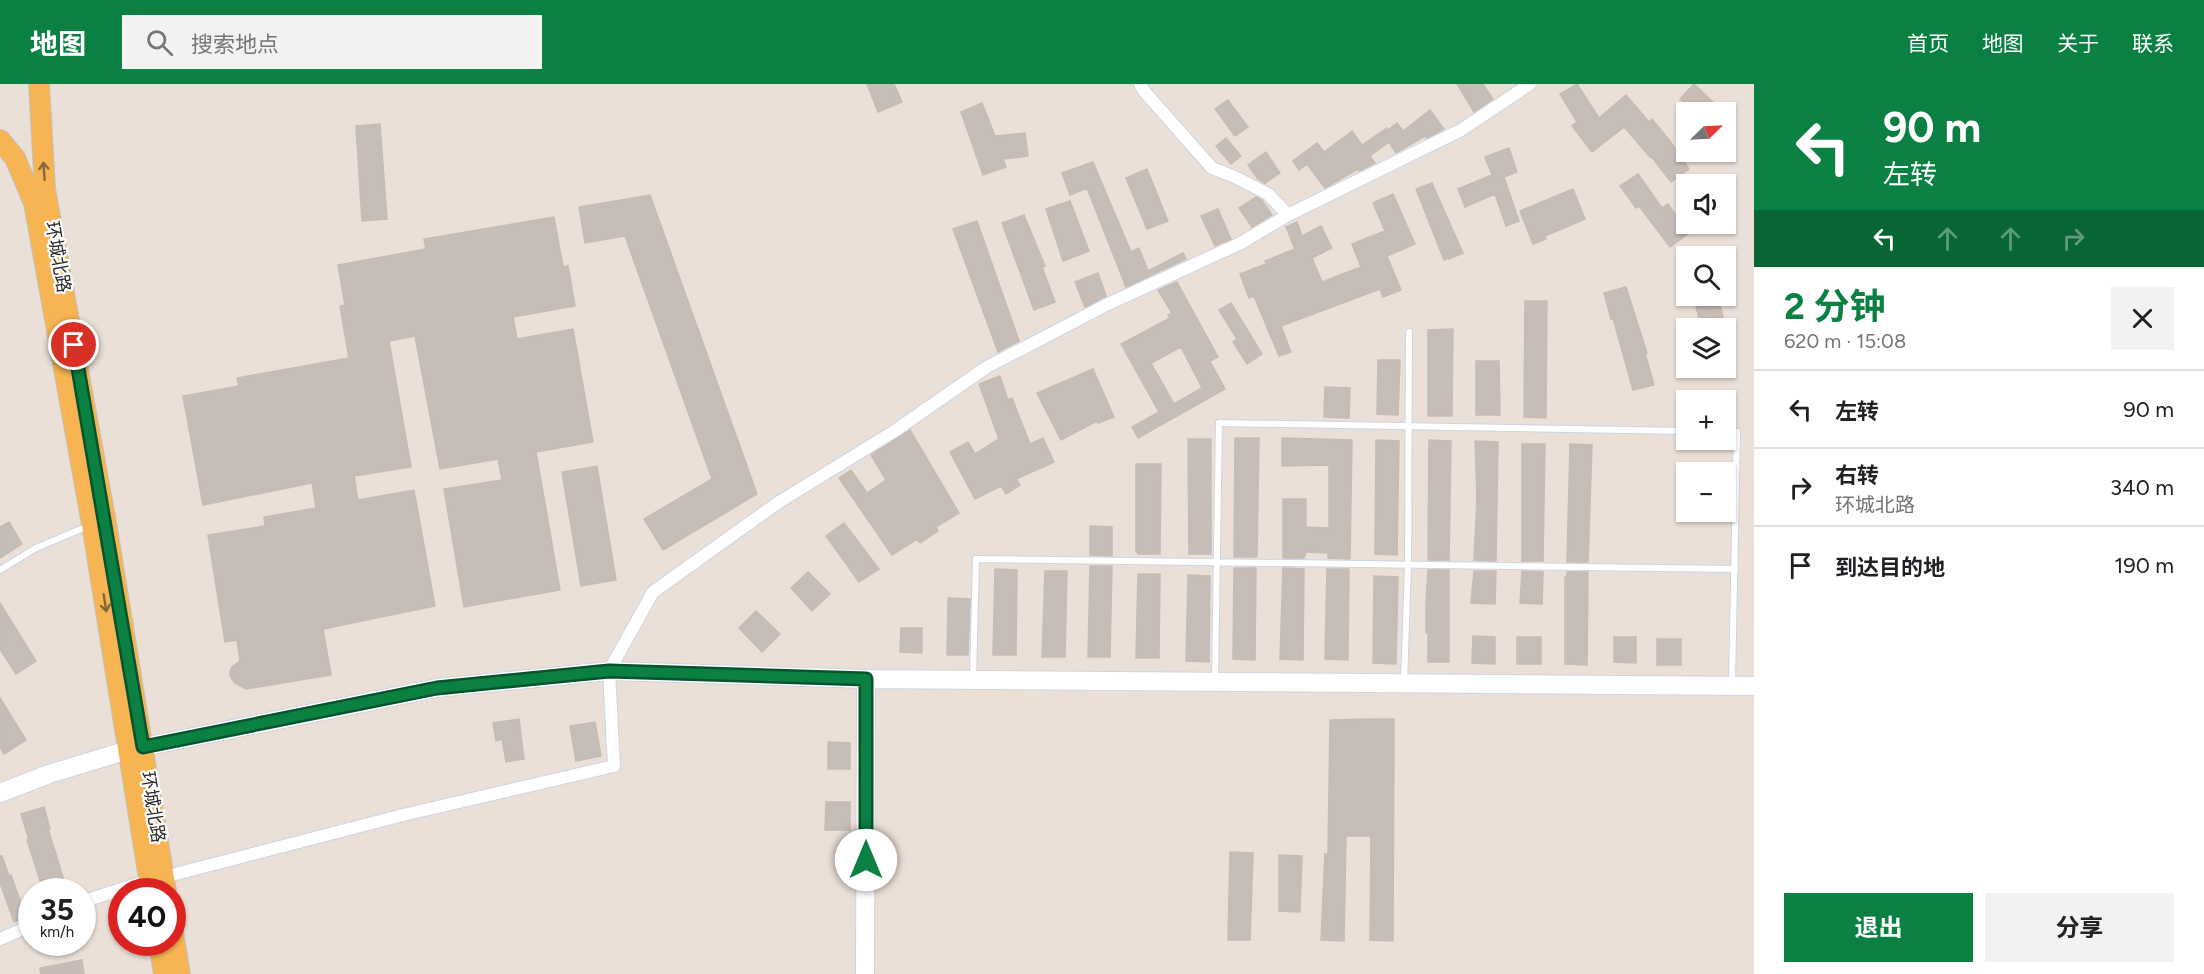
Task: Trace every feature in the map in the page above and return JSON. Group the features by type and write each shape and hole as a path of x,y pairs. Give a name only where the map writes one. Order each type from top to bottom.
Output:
{"main road":[{"name":"环城北路","path":"39,84 45,189 157,878"},
{"name":"环城北路","path":"0,140 15,158 34,203 99,524"},
{"path":"161,956 164,974"},
{"path":"177,956 180,974"}],"street":[{"path":"1140,84 1212,168 1268,194 1288,215"},
{"path":"182,878 403,815 614,766 609,671 653,592 779,502 893,432 987,367 1108,304 1241,243 1288,215 1461,130 1530,84"},
{"path":"0,793 49,774 136,749 437,688 609,671 866,679 1754,686"},
{"path":"865,974 866,679"},
{"path":"0,939 18,931"}],"lane":[{"path":"1404,683 1408,564 1409,332"},
{"path":"1215,682 1219,423 1676,431"},
{"path":"1732,686 1736,432"},
{"path":"0,570 36,548 99,524"},
{"path":"973,679 976,559 1735,568"}],"building":[{"path":"867,84 894,84 902,102 878,112"},
{"path":"1457,84 1483,84 1493,99 1474,112"},
{"path":"1577,84 1599,118 1626,95 1649,122 1652,119 1670,141 1676,150 1676,162 1684,162 1689,169 1682,174 1676,174 1676,178 1671,182 1624,127 1592,152 1572,126 1577,122 1560,94"},
{"path":"1694,84 1713,102 1683,102 1680,99"},
{"path":"1228,100 1248,127 1235,136 1215,109"},
{"path":"982,103 995,136 1025,133 1028,156 1003,159 1006,167 983,175 961,112"},
{"path":"1430,110 1444,129 1427,138 1425,136 1396,153 1389,142 1370,156 1375,163 1359,171 1358,169 1325,188 1307,164 1299,170 1293,161 1317,143 1324,152 1352,131 1362,145 1397,123 1403,131"},
{"path":"380,124 387,219 362,221 356,126"},
{"path":"1226,138 1241,156 1231,164 1216,146"},
{"path":"1509,148 1517,172 1504,177 1519,221 1506,226 1495,194 1465,207 1458,189 1492,175 1485,157"},
{"path":"1266,152 1280,173 1265,183 1258,179 1248,165"},
{"path":"1093,162 1131,252 1139,248 1148,271 1183,253 1186,259 1126,287 1087,188 1070,195 1062,173"},
{"path":"1147,169 1168,221 1147,229 1126,178"},
{"path":"1638,174 1662,208 1668,204 1676,215 1676,234 1688,234 1670,247 1639,206 1636,208 1620,186"},
{"path":"1432,183 1463,253 1444,260 1416,189"},
{"path":"1573,189 1585,219 1545,236 1546,239 1533,244 1520,211"},
{"path":"1393,194 1415,244 1387,256 1401,290 1383,297 1380,289 1281,326 1291,352 1279,356 1254,296 1249,298 1240,274 1295,249 1286,227 1297,222 1302,236 1321,226 1332,248 1312,258 1322,282 1361,267 1352,244 1385,231 1373,203"},
{"path":"650,195 757,494 663,550 644,519 712,479 625,236 585,243 579,207"},
{"path":"1256,197 1262,200 1272,215 1252,227 1239,208"},
{"path":"1070,201 1089,251 1063,261 1046,209"},
{"path":"1218,209 1231,239 1215,246 1201,216"},
{"path":"1024,215 1045,266 1042,267 1055,302 1034,310 1002,223"},
{"path":"554,217 563,267 568,266 575,306 513,317 517,339 573,329 593,442 536,452 560,590 464,607 444,489 502,480 498,459 440,469 415,336 389,341 411,467 354,476 358,500 414,490 435,606 323,629 331,675 246,689 235,683 230,672 232,667 240,661 237,640 225,642 208,535 265,526 264,517 316,508 312,483 203,505 183,396 239,386 237,378 349,358 340,306 345,305 338,265 426,249 424,239"},
{"path":"977,221 1019,341 998,352 953,229"},
{"path":"1098,273 1106,296 1085,307 1075,282"},
{"path":"1177,282 1218,357 1210,361 1225,389 1138,438 1132,427 1159,412 1121,344 1170,318 1168,315 1172,313 1158,290","holes":["1181,347 1202,388 1174,404 1151,363"]},
{"path":"1626,287 1647,353 1645,353 1654,385 1633,390 1604,293"},
{"path":"1525,301 1547,301 1546,418 1524,417"},
{"path":"1231,303 1262,354 1247,364 1233,342 1237,339 1219,310"},
{"path":"1696,306 1720,306 1723,318 1699,318"},
{"path":"1453,329 1452,416 1428,416 1428,330"},
{"path":"1378,360 1400,360 1398,415 1377,414"},
{"path":"1476,361 1499,361 1500,415 1476,415"},
{"path":"1093,369 1114,417 1098,423 1097,421 1061,440 1037,393"},
{"path":"1000,376 1008,400 1012,398 1030,444 1043,438 1054,462 1016,479 1020,485 1006,494 1001,486 975,499 950,452 968,442 975,454 999,439 979,384"},
{"path":"1325,387 1350,388 1349,418 1324,417"},
{"path":"910,430 959,513 936,527 938,531 920,543 917,539 892,555 839,478 851,470 867,493 886,480 871,455"},
{"path":"1235,438 1259,438 1257,557 1234,557"},
{"path":"1282,438 1352,440 1350,559 1328,558 1328,553 1306,552 1304,558 1283,558 1283,499 1306,499 1306,527 1329,528 1329,465 1282,466"},
{"path":"1188,439 1211,439 1211,554 1189,554"},
{"path":"1376,440 1399,441 1397,555 1375,554"},
{"path":"1429,440 1451,441 1449,560 1428,560"},
{"path":"1475,441 1498,442 1496,561 1474,560 1477,497"},
{"path":"1522,444 1545,444 1543,561 1522,561"},
{"path":"1570,444 1592,445 1588,562 1567,562"},
{"path":"1136,464 1161,464 1160,554 1138,554 1136,552"},
{"path":"597,466 616,580 581,586 562,472"},
{"path":"9,522 22,544 0,558 0,527"},
{"path":"844,523 879,569 859,582 826,536"},
{"path":"1090,526 1112,527 1112,556 1090,555"},
{"path":"1090,566 1112,566 1110,657 1088,657"},
{"path":"1234,568 1256,568 1255,660 1233,659"},
{"path":"1283,568 1304,569 1303,660 1280,659"},
{"path":"995,569 1017,570 1016,655 993,655"},
{"path":"1327,569 1349,569 1348,660 1325,659"},
{"path":"1428,570 1449,570 1449,662 1428,662 1426,603"},
{"path":"1045,571 1067,571 1065,657 1042,657"},
{"path":"1474,571 1496,571 1495,604 1471,603"},
{"path":"1522,571 1543,572 1542,604 1520,603"},
{"path":"808,572 830,594 812,611 791,588"},
{"path":"1567,572 1588,572 1587,665 1565,664 1565,577 1567,577"},
{"path":"1138,574 1160,574 1159,658 1136,658"},
{"path":"1188,575 1210,576 1209,662 1186,661"},
{"path":"1374,576 1398,577 1396,664 1373,663"},
{"path":"948,598 970,599 968,655 947,655"},
{"path":"0,603 36,661 16,674 0,649"},
{"path":"756,611 780,634 762,652 739,628"},
{"path":"901,628 922,628 922,653 900,652"},
{"path":"1473,636 1495,637 1495,664 1472,663"},
{"path":"1517,637 1541,637 1541,664 1517,664"},
{"path":"1614,637 1636,637 1636,663 1614,662"},
{"path":"1657,639 1681,639 1681,665 1657,665"},
{"path":"0,698 26,740 4,754 0,747"},
{"path":"519,719 524,759 506,762 502,739 496,741 493,723"},
{"path":"1394,719 1393,941 1370,940 1371,836 1346,836 1344,941 1321,940 1325,854 1328,854 1330,720"},
{"path":"595,722 601,756 576,761 570,726"},
{"path":"828,742 850,743 850,769 828,769"},
{"path":"826,802 850,802 850,830 825,830"},
{"path":"44,807 50,829 48,829 63,878 39,878 21,814"},
{"path":"1230,852 1253,853 1250,940 1228,940"},
{"path":"1279,855 1302,856 1300,912 1279,911"},
{"path":"0,856 2,856 18,895 18,920 14,922 0,883"},
{"path":"82,960 84,974 41,974 40,968"}],"route":[{"path":"74,345 143,747 437,688 609,671 866,679 866,860"}]}
